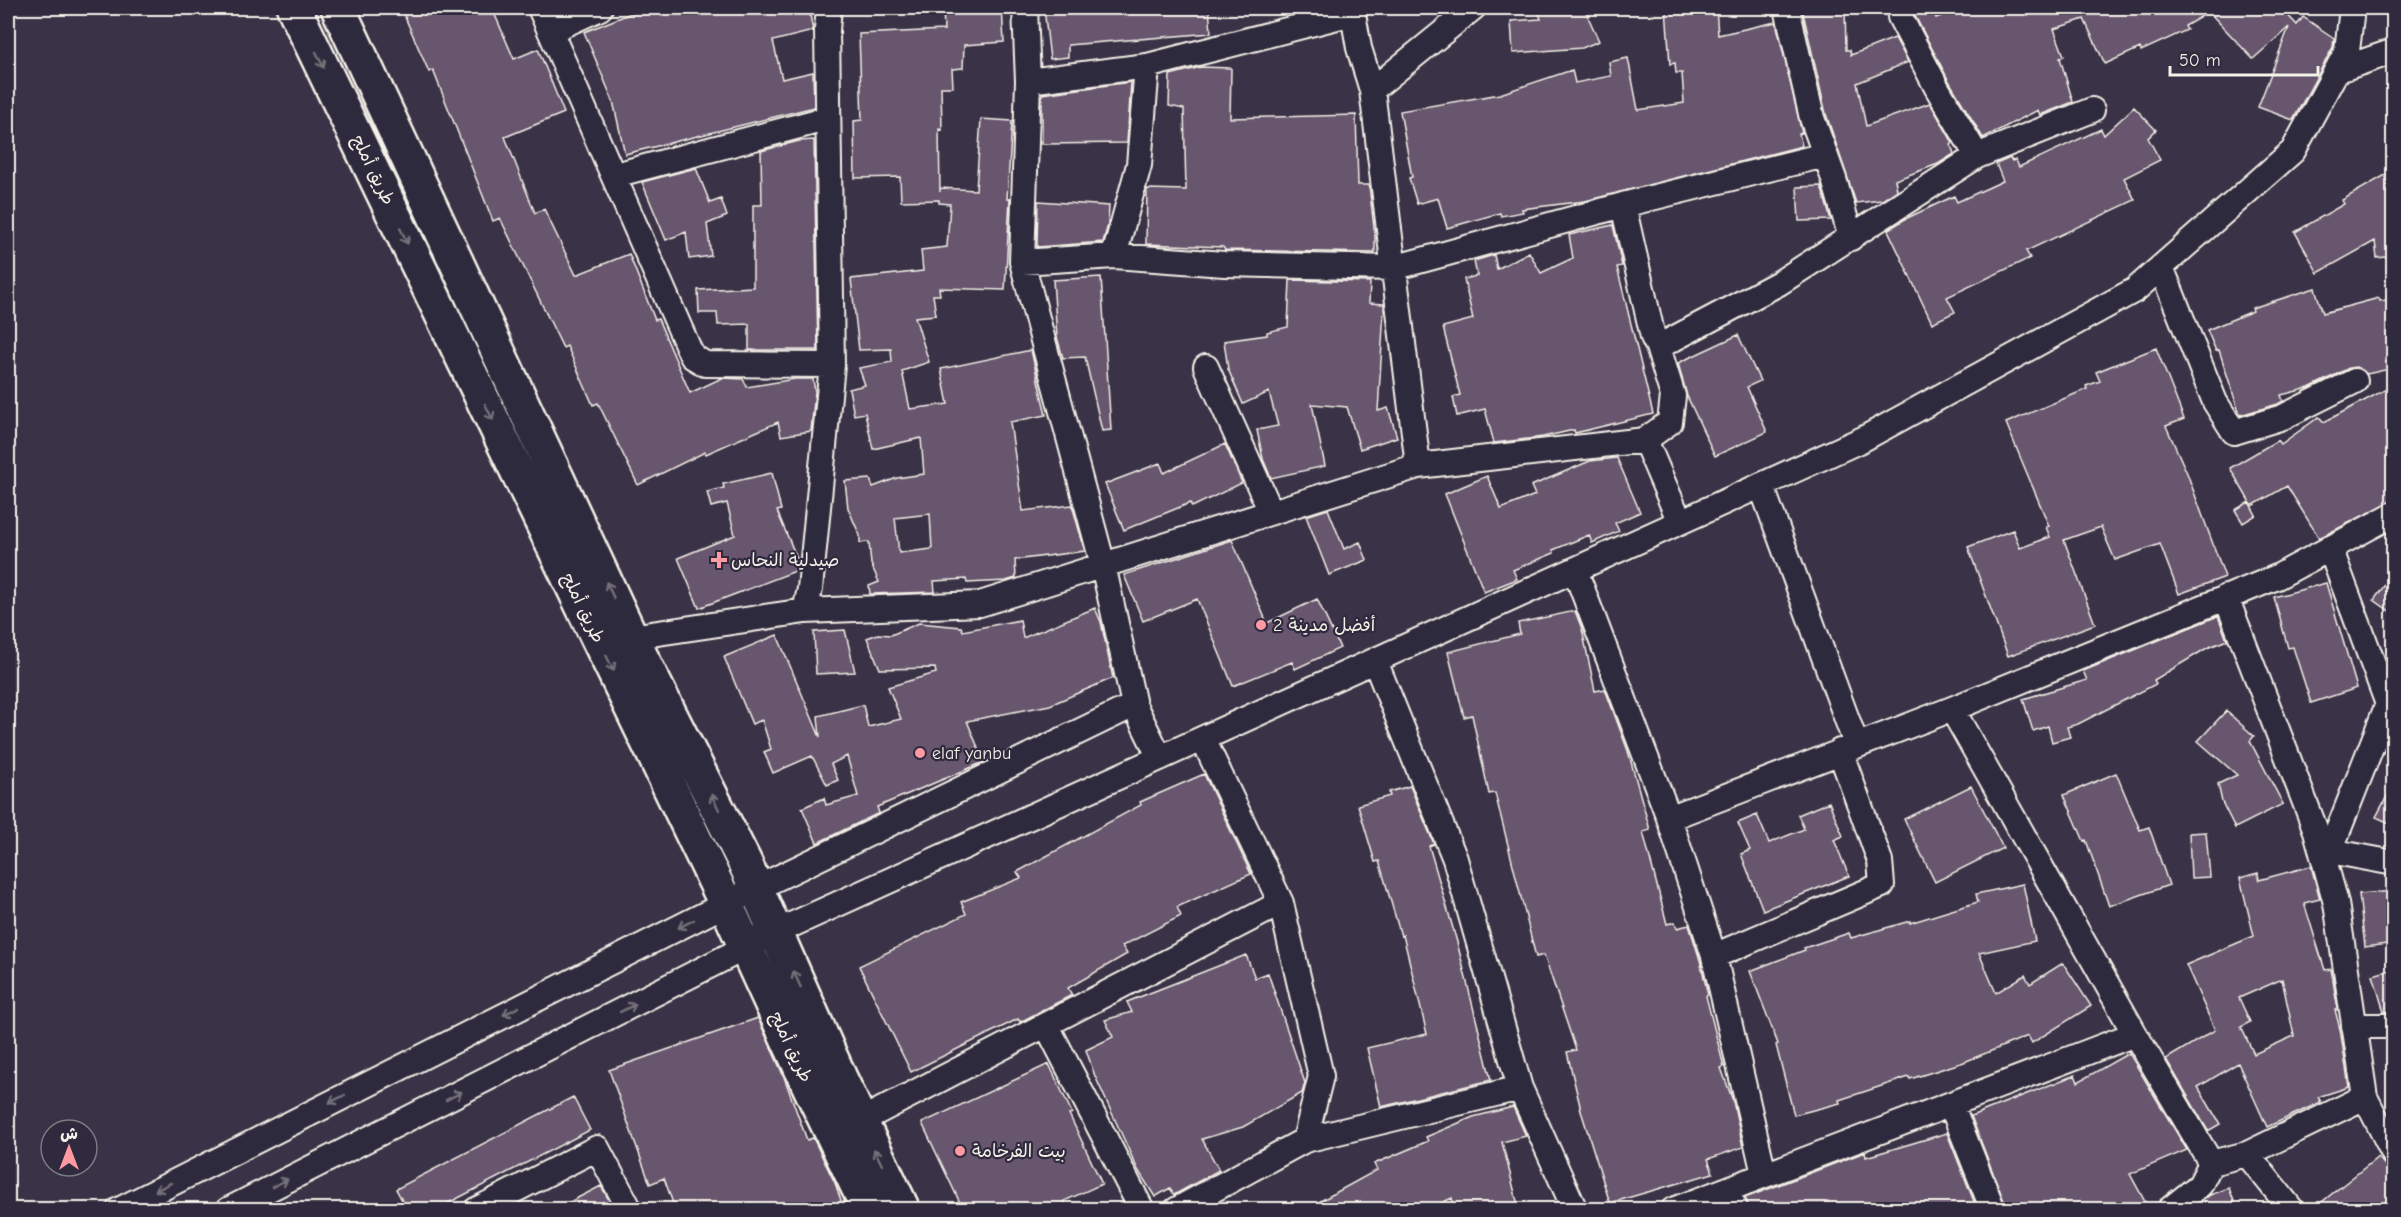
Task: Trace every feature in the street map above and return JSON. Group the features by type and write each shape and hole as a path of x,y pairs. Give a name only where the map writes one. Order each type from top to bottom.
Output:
{"highway":[{"name":"طريق أملج","path":"294,8 726,904 811,1090 869,1209"},
{"name":"طريق أملج","path":"338,8 632,637 757,888 903,1209"}],"street":[{"path":"540,8 552,30 692,356 705,364 832,364"},
{"path":"552,30 600,8"},
{"path":"805,611 810,588 832,364 827,30 829,8"},
{"path":"1025,8 1028,81 1022,262 1103,565 1134,705 1161,758"},
{"path":"1372,90 1473,8"},
{"path":"1787,8 1812,118 1851,238"},
{"path":"1900,8 1900,17 1977,156"},
{"path":"228,1209 776,932 1884,428 2135,290 2294,151 2347,51 2352,8"},
{"path":"1028,81 1147,66 1352,10 1359,48 1372,90 1418,466"},
{"path":"2336,71 2394,51"},
{"path":"1114,256 1139,165 1147,66"},
{"path":"1658,346 1779,283 1977,156 2092,110"},
{"path":"615,175 818,121"},
{"path":"1022,262 1114,256 1224,264 1393,268 1623,205 1825,155"},
{"path":"632,637 805,611 980,604 1418,466 1645,440 1670,422 1673,396 1658,346 1653,337 1623,205"},
{"path":"2161,267 2215,402 2234,432 2283,417 2355,381"},
{"path":"1206,367 1271,512"},
{"path":"1645,440 1680,522"},
{"path":"1714,956 1882,885 1880,861 1848,748 1761,485"},
{"path":"1668,818 1952,709 2277,577 2394,514"},
{"path":"2330,548 2388,704 2330,851"},
{"path":"1575,570 1668,818 1714,956 1764,1174"},
{"path":"2226,597 2316,831 2336,903 2365,1097 2394,1154"},
{"path":"1374,661 1455,859 1520,1088 1575,1209"},
{"path":"119,1209 757,888 1134,705"},
{"path":"1952,709 2135,1034 2211,1163"},
{"path":"1203,739 1281,903 1321,1076 1305,1140"},
{"path":"2316,831 2330,851 2394,863"},
{"path":"861,1121 1281,903"},
{"path":"1047,1026 1142,1209"},
{"path":"2354,1026 2394,1026"},
{"path":"1673,1209 1730,1200 1764,1174 2135,1034"},
{"path":"1176,1209 1305,1140 1520,1088"},
{"path":"2169,1209 2200,1185 2211,1163 2247,1154 2365,1097"},
{"path":"1951,1104 1993,1209"},
{"path":"476,1209 597,1148 630,1209"},
{"path":"2247,1154 2292,1209"}],"building":[{"path":"401,8 492,8 514,59 538,49 564,113 505,137 535,213 544,209 576,275 629,254 655,320 658,319 690,393 722,378 743,379 747,387 795,379 813,379 815,392 811,431 781,436 778,422 706,454 705,452 638,485 598,403 593,405 567,346 563,348 500,218 493,221 433,70 429,72"},
{"path":"644,8 793,8 794,12 809,9 813,31 773,41 782,79 813,72 814,107 625,154 613,101 584,32"},
{"path":"943,8 1002,8 1004,42 964,45 963,68 952,69 953,87 941,87 942,130 939,129 940,192 940,188 976,190 981,119 1012,121 1005,290 939,288 940,295 933,295 936,315 915,317 929,362 902,371 910,409 948,404 941,369 1031,350 1046,415 1010,422 1023,511 1072,505 1085,551 1015,560 1016,578 1006,581 967,583 966,579 934,581 935,592 870,594 869,586 879,582 871,564 869,542 860,543 860,536 848,508 845,481 870,479 873,487 897,478 924,474 921,438 873,449 865,413 854,415 849,389 865,385 859,368 892,362 891,349 859,350 851,279 923,271 921,250 947,247 950,204 939,203 939,200 901,201 900,177 855,178 854,121 862,120 859,34 944,30","holes":["930,514 932,549 899,553 895,518"]},
{"path":"1044,8 1209,8 1211,33 1068,45 1068,57 1050,59"},
{"path":"1537,8 1584,8 1599,41 1582,48 1513,53 1511,21 1541,19"},
{"path":"1666,8 1716,8 1718,35 1776,22 1802,133 1799,134 1802,146 1585,201 1522,209 1523,212 1501,216 1500,213 1447,228 1438,198 1417,204 1409,178 1412,177 1400,111 1500,94 1572,70 1575,83 1611,76 1609,62 1628,58 1638,110 1684,103 1682,73 1676,73 1675,63 1670,64"},
{"path":"1802,8 1845,8 1846,50 1850,50 1851,55 1895,38 1908,62 1857,83 1866,126 1930,103 1953,143 1951,145 1954,154 1938,164 1895,180 1897,190 1882,200 1856,203 1826,114"},
{"path":"1914,8 1932,8 1936,18 1961,8 2281,8 2297,25 2303,17 2334,38 2333,47 2293,120 2258,107 2289,27 2253,59 2209,12 2185,26 2187,30 2105,64 2084,19 2054,29 2064,56 2060,58 2073,102 2040,115 2038,110 1983,138 1949,81 1914,14"},
{"path":"1201,67 1231,68 1230,118 1356,115 1358,185 1369,185 1375,253 1225,250 1223,247 1146,244 1147,189 1186,190 1184,109 1169,106 1170,75"},
{"path":"1131,82 1127,143 1042,144 1042,94"},
{"path":"2134,107 2156,130 2148,138 2160,160 2124,178 2135,200 2026,251 2030,258 1947,297 1955,312 1932,323 1888,230 1905,219 1954,196 1957,202 2003,181 1996,164 2010,158 2012,161 2016,160 2019,167 2101,129 2104,135"},
{"path":"814,140 818,350 749,350 749,324 718,325 717,313 699,313 698,290 753,287 753,205 762,205 761,151 799,141"},
{"path":"696,168 710,203 721,199 727,216 707,224 711,256 689,259 686,232 666,240 642,182"},
{"path":"2394,170 2394,230 2391,231 2394,256 2377,258 2375,241 2318,273 2295,232 2344,204 2342,200"},
{"path":"1821,186 1831,220 1799,221 1797,187"},
{"path":"1038,201 1109,206 1108,225 1103,242 1037,247"},
{"path":"1613,225 1622,266 1617,267 1653,414 1575,433 1574,430 1543,437 1494,443 1485,409 1457,416 1453,397 1460,395 1443,327 1473,319 1464,279 1477,276 1474,261 1494,255 1497,269 1529,252 1541,273 1573,258 1569,235"},
{"path":"1101,277 1111,430 1102,431 1085,357 1063,358 1057,337 1053,280"},
{"path":"1290,280 1370,282 1369,303 1384,304 1378,411 1388,408 1397,437 1360,449 1347,407 1312,404 1325,466 1271,478 1263,459 1257,430 1278,426 1269,392 1243,404 1228,369 1224,341 1267,335 1267,332 1288,327"},
{"path":"2315,288 2323,313 2379,298 2380,301 2394,299 2394,368 2367,374 2356,367 2349,368 2309,388 2281,395 2283,401 2278,404 2240,415 2219,350 2216,351 2207,330 2253,311 2252,308"},
{"path":"1738,335 1760,381 1747,387 1767,432 1715,456 1687,396 1678,363"},
{"path":"2156,348 2184,419 2166,426 2187,473 2225,577 2179,594 2160,544 2115,560 2101,527 2064,540 2095,624 2008,656 1968,547 2013,530 2020,548 2050,537 2046,527 2049,526 2006,423 2087,389 2086,386 2100,381 2096,372"},
{"path":"2394,385 2394,500 2319,538 2287,486 2252,506 2230,468 2278,440 2281,444 2319,417 2324,422"},
{"path":"1225,444 1242,483 1192,507 1190,503 1124,530 1105,484 1160,463 1164,473"},
{"path":"1617,458 1640,512 1615,523 1619,531 1592,543 1589,535 1553,550 1554,553 1513,570 1517,579 1484,592 1445,494 1487,476 1501,509 1535,495 1531,486 1590,461"},
{"path":"772,473 781,510 777,511 798,561 798,570 699,608 678,558 735,535 727,503 711,507 707,492 724,488 723,484"},
{"path":"2249,502 2256,515 2243,523 2235,510"},
{"path":"1328,509 1344,549 1360,542 1367,560 1329,575 1306,516"},
{"path":"1232,540 1267,623 1317,599 1340,648 1295,669 1292,662 1233,686 1197,599 1143,621 1124,575"},
{"path":"2394,572 2394,614 2374,600"},
{"path":"2326,583 2357,688 2311,703 2293,647 2288,648 2274,597"},
{"path":"1095,608 1101,622 1113,678 1050,705 967,721 984,762 877,807 879,813 817,843 802,808 824,798 826,805 858,796 847,756 831,764 838,780 827,785 812,756 773,773 764,752 771,749 762,720 752,724 724,657 777,635 820,737 818,716 863,705 868,727 901,719 888,687 936,673 935,668 880,669 867,638 878,634 891,635 919,623 961,627 963,631 1020,620 1023,638"},
{"path":"1575,611 1582,629 1595,691 1605,689 1628,751 1650,830 1643,832 1667,924 1675,922 1677,928 1689,925 1700,960 1708,995 1706,996 1724,1067 1721,1068 1733,1101 1743,1147 1708,1159 1713,1173 1610,1203 1582,1114 1567,1052 1576,1050 1544,955 1536,957 1495,793 1489,794 1472,715 1464,717 1448,652 1520,634 1518,623"},
{"path":"2218,616 2227,640 2207,648 2154,680 2156,684 2078,724 2067,727 2070,737 2052,742 2048,726 2033,731 2023,699 2087,680 2083,671"},
{"path":"845,630 855,672 816,674 814,632"},
{"path":"2226,711 2254,736 2250,741 2283,804 2235,828 2222,802 2218,784 2237,775 2198,741"},
{"path":"2116,773 2140,830 2149,827 2169,885 2109,906 2086,840 2084,841 2064,795"},
{"path":"1204,774 1251,874 1177,907 1181,916 1122,946 1127,954 1068,988 1072,995 1020,1022 1018,1019 911,1072 859,966 966,914 961,902 1021,878 1017,872 1141,805 1140,802"},
{"path":"2394,783 2394,825 2376,817"},
{"path":"1410,786 1434,844 1429,846 1457,942 1491,1080 1381,1107 1367,1048 1427,1034 1403,935 1401,936 1379,861 1375,862 1358,805 1390,796 1389,792"},
{"path":"1971,786 2003,848 1935,882 1904,819"},
{"path":"1829,802 1843,836 1834,840 1849,876 1763,910 1741,854 1750,850 1738,823 1757,815 1769,843 1804,829 1798,815"},
{"path":"2206,832 2210,877 2191,878 2189,833"},
{"path":"2311,866 2320,899 2304,903 2325,970 2331,969 2338,1010 2335,1010 2349,1087 2318,1097 2321,1102 2267,1127 2238,1063 2198,1087 2220,1124 2208,1131 2166,1059 2215,1030 2186,965 2254,936 2240,878 2258,873 2259,880","holes":["2282,979 2294,1036 2254,1054 2241,1027 2250,1022 2239,998"]},
{"path":"2023,884 2035,941 1979,953 1996,993 2025,975 2030,984 2063,963 2091,1006 2032,1043 2028,1036 1964,1062 1839,1100 1840,1103 1794,1115 1776,1045 1778,1044 1750,971 1805,950 1804,948 1849,933 1851,938 1910,921 1910,923 1978,902 1976,894"},
{"path":"2394,891 2394,943 2365,947 2359,894"},
{"path":"1246,955 1255,978 1268,973 1305,1083 1302,1093 1243,1127 1202,1139 1219,1170 1174,1195 1170,1188 1155,1197 1138,1170 1095,1076 1086,1050 1113,1037 1105,1020 1132,1012 1127,1002"},
{"path":"2394,969 2394,1012 2384,1012 2373,975"},
{"path":"758,1018 784,1077 807,1140 813,1138 835,1183 844,1209 675,1209 664,1178 650,1184 609,1070"},
{"path":"2129,1053 2187,1150 2130,1174 2149,1209 2007,1209 1971,1116 2075,1075 2078,1082"},
{"path":"1049,1064 1072,1113 1069,1114 1102,1184 1064,1201 1068,1209 963,1209 922,1123"},
{"path":"573,1097 590,1130 437,1209 407,1209 396,1189"},
{"path":"1513,1107 1526,1136 1502,1142 1519,1209 1454,1209 1452,1198 1427,1209 1306,1209 1377,1170 1374,1164 1428,1141 1426,1137 1473,1117"},
{"path":"1947,1133 1977,1209 1882,1209 1881,1205 1866,1209 1750,1209 1745,1198 1865,1152 1866,1157"},
{"path":"2378,1157 2394,1176 2394,1209 2313,1209"},
{"path":"601,1186 614,1209 556,1209"},
{"path":"2229,1188 2237,1209 2192,1209 2210,1195"}],"place":[{"name":"صيدلية النحاس","path":"719,560"},
{"name":"2 أفضل مدينة","path":"1261,625"},
{"name":"elaf yanbu","path":"920,753"},
{"name":"بيت الفرخامة","path":"960,1151"}]}
